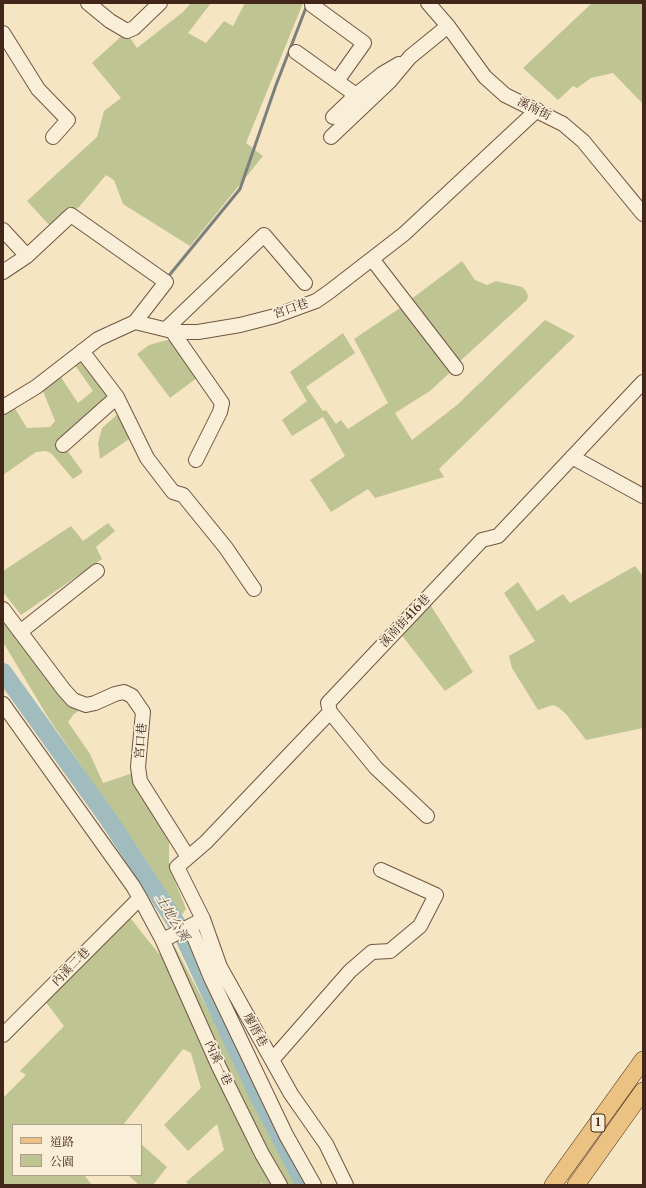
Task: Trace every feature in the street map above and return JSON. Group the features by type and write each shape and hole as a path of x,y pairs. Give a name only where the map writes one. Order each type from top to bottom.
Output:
{"main road":[{"name":"1","path":"553,1185 643,1060"},
{"name":"1","path":"576,1185 643,1091"}],"street":[{"path":"88,3 110,21 127,31 134,28 160,3"},
{"name":"溪南街","path":"428,3 448,26 485,77 505,95 564,124 583,141 643,214"},
{"path":"312,5 364,43 337,81"},
{"path":"333,117 356,95 382,74 410,57 448,26"},
{"path":"3,33 38,89 68,120 53,137"},
{"path":"296,52 356,95"},
{"path":"331,137 389,82 410,57"},
{"name":"宮口巷","path":"135,322 169,330 198,332 275,316 316,301 404,234 537,110"},
{"path":"3,272 27,256 71,215 166,282 135,322 98,339 36,387 3,407"},
{"path":"3,230 27,256"},
{"path":"196,460 220,412 222,403 169,330 264,235 305,283"},
{"path":"372,259 456,368"},
{"path":"82,351 117,397 147,458 173,492 183,495 226,548 254,589"},
{"name":"溪南街416巷","path":"177,867 206,842 330,712 328,703 482,540 498,536 643,382"},
{"path":"63,445 117,397"},
{"path":"572,458 643,496"},
{"path":"20,632 97,571"},
{"name":"宮口巷","path":"3,609 73,700 86,705 124,692 132,696 143,712 138,767 140,781 188,857"},
{"name":"內溪一巷","path":"3,704 133,886 166,938 219,1067 262,1154 280,1185"},
{"path":"330,712 376,768 427,816"},
{"name":"廖厝巷","path":"177,867 203,919 220,967 291,1094 326,1144 346,1185"},
{"path":"272,1060 350,971 372,952 390,951 420,926 436,895 382,870"},
{"name":"內溪二巷","path":"3,1035 140,898"},
{"path":"166,938 203,919"},
{"path":"190,927 211,978 286,1135 314,1185"}],"green space":[{"path":"191,3 211,3 188,33 206,43 224,21 233,26 245,3 303,3 246,143 263,156 190,246 123,204 114,180 106,175 79,207 51,227 27,201 97,137 104,111 121,98 92,63 126,32 137,48 183,12"},
{"path":"592,3 643,3 643,104 613,73 591,78 577,88 573,86 558,100 523,68"},
{"path":"462,261 475,280 487,285 496,281 522,287 528,296 527,300 458,363 410,300"},
{"path":"406,304 456,367 430,391 395,413 412,440 457,405 545,320 575,336 439,469 444,477 375,498 368,489 331,512 310,480 345,456 323,417 292,436 282,420 307,401 290,372 343,333 355,353 306,387 323,411 326,410 336,424 341,420 348,429 388,403 354,339"},
{"path":"178,337 202,374 170,398 137,354 149,345"},
{"path":"75,353 113,396 60,441 83,472 73,479 51,453 45,451 36,452 3,475 3,406 11,402 27,428 50,427 55,421 39,381 55,368 78,403 93,391 70,358"},
{"path":"120,412 132,437 100,459 98,443 102,428"},
{"path":"108,523 115,531 96,547 102,559 21,615 3,592 3,571 71,526 83,541"},
{"path":"635,566 643,576 643,728 586,740 566,714 558,707 553,705 538,710 512,668 509,656 535,641 504,593 518,582 537,611 563,594 570,603"},
{"path":"426,598 473,672 445,691 397,629"},
{"path":"3,611 86,706 74,714 68,722 90,754 103,783 133,773 169,837 169,866 186,909 180,917 146,860 49,719 3,642"},
{"path":"127,914 159,954 175,947 300,1185 263,1185 262,1183 257,1185 189,1185 186,1182 224,1150 217,1124 188,1151 164,1125 201,1088 191,1053 183,1049 124,1124 12,1124 12,1176 85,1176 92,1185 3,1185 3,1098 26,1075 20,1071 64,1026 45,1001"},
{"path":"142,1145 167,1167 153,1185 139,1185 129,1176 142,1176"}],"waterway":[{"path":"167,278 240,189 276,85 307,5"},
{"name":"土地公溪","path":"3,672 109,820 179,927 256,1091 305,1185"}]}
